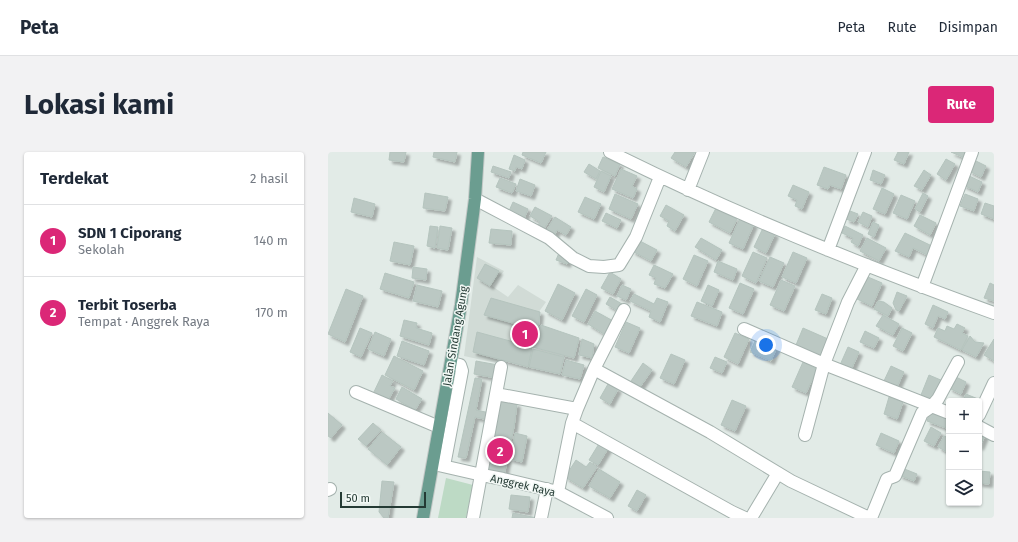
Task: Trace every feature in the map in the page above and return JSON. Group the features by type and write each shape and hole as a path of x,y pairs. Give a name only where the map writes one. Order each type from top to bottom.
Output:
{"main road":[{"name":"Jalan Sindang Agung","path":"423,518 439,465 439,427 449,406 451,363 461,305 475,199 478,152"}],"street":[{"path":"610,152 688,190 828,250 922,287 994,313"},
{"path":"688,190 703,152"},
{"path":"828,250 866,152"},
{"path":"922,287 972,152"},
{"path":"475,199 549,238 573,258 590,266 611,267 619,265 636,236 660,177"},
{"path":"805,435 824,364 848,302 867,265"},
{"path":"558,492 576,409 594,368 624,310"},
{"path":"744,329 824,364 946,412"},
{"path":"594,368 710,432 792,481 870,518 887,479 895,476 922,413 932,406 938,399 958,362"},
{"path":"473,518 501,367"},
{"path":"982,409 994,383"},
{"path":"356,392 439,427"},
{"path":"496,394 576,409"},
{"path":"439,465 449,406"},
{"path":"572,423 745,518"},
{"path":"982,429 994,435"},
{"name":"Anggrek Raya","path":"439,465 558,492 607,518"},
{"path":"751,518 778,473"},
{"path":"541,518 547,489"}],"shaded area":[{"path":"477,257 504,271 492,286 508,297 518,285 546,302 501,364 464,356"}],"green space":[{"path":"446,478 473,485 466,518 438,518"}],"building":[{"path":"390,152 406,152 404,162 389,160"},
{"path":"434,152 457,152 455,162 433,157"},
{"path":"523,152 546,152 541,163 522,155"},
{"path":"675,152 695,152 686,167 671,158"},
{"path":"898,152 909,152 904,164 894,160"},
{"path":"951,152 970,152 967,159"},
{"path":"514,155 525,160 522,169 516,167 515,171 509,169"},
{"path":"603,157 620,164 615,176 598,168"},
{"path":"946,159 955,164 946,180 937,174"},
{"path":"974,160 986,166 981,177 969,171"},
{"path":"589,164 600,171 596,179 584,172"},
{"path":"493,166 511,172 509,178 491,172"},
{"path":"824,167 846,175 841,189 830,185 828,189 817,185"},
{"path":"621,169 637,176 632,186 637,189 633,198 612,189"},
{"path":"873,170 885,175 881,184 870,180"},
{"path":"924,170 931,175 922,190 914,186"},
{"path":"601,171 611,176 604,192 594,187"},
{"path":"967,175 982,182 978,192 963,185"},
{"path":"500,178 516,184 512,193 496,187"},
{"path":"520,179 535,185 531,196 516,191"},
{"path":"793,185 809,192 802,209 795,206 797,200 788,196"},
{"path":"882,188 894,194 885,214 873,209"},
{"path":"425,193 448,197 445,211 423,208"},
{"path":"923,193 928,196 920,212 915,209"},
{"path":"615,194 638,204 631,219 609,209"},
{"path":"965,194 978,199 974,211 960,206"},
{"path":"901,195 915,201 907,219 893,213"},
{"path":"585,197 601,204 594,219 578,212"},
{"path":"354,198 375,204 372,217 351,212"},
{"path":"513,202 528,209 524,219 509,211"},
{"path":"985,203 994,206 994,219 981,214"},
{"path":"666,205 684,215 675,231 667,226 669,221 660,216"},
{"path":"535,207 552,216 544,229 538,225 540,222 530,216"},
{"path":"716,208 737,219 730,233 709,222"},
{"path":"850,211 858,214 854,222 846,219"},
{"path":"863,212 872,216 868,227 858,222"},
{"path":"606,213 621,220 617,228 602,221"},
{"path":"920,215 936,223 930,235 914,226"},
{"path":"555,217 571,227 566,235 557,230 554,236 546,231"},
{"path":"740,218 754,224 743,249 729,243"},
{"path":"873,222 879,225 874,237 868,234"},
{"path":"430,226 438,227 435,248 427,246"},
{"path":"440,226 452,228 448,250 437,248"},
{"path":"845,226 863,235 858,246 851,242 853,238 842,233"},
{"path":"763,228 775,234 766,253 754,247"},
{"path":"491,229 512,231 511,245 489,243"},
{"path":"905,233 934,247 929,256 913,248 909,257 895,251"},
{"path":"701,238 722,250 716,260 695,247"},
{"path":"867,238 886,248 879,261 860,251"},
{"path":"638,240 657,250 651,261 632,251"},
{"path":"394,242 414,246 410,265 390,261"},
{"path":"753,252 767,258 756,283 742,276"},
{"path":"793,252 807,258 796,283 782,277"},
{"path":"559,253 569,256 567,264 556,260"},
{"path":"694,255 708,261 697,286 683,279"},
{"path":"770,257 784,263 773,287 759,281"},
{"path":"718,261 737,269 733,280 714,272"},
{"path":"485,264 499,271 490,286 477,278"},
{"path":"654,265 673,274 665,288 654,284 656,278 649,275"},
{"path":"413,267 427,269 426,280 412,278"},
{"path":"610,272 621,279 613,294 601,288"},
{"path":"385,273 414,282 409,298 380,289"},
{"path":"868,277 882,283 872,306 857,299 862,289 860,288 864,278 867,280"},
{"path":"781,280 795,286 784,311 770,305"},
{"path":"740,283 754,289 743,314 729,308"},
{"path":"990,283 994,285 994,301 984,298"},
{"path":"558,284 575,293 562,320 545,311"},
{"path":"417,285 442,291 438,307 413,301"},
{"path":"622,285 631,289 626,300 617,296"},
{"path":"708,285 719,290 712,306 701,301"},
{"path":"346,289 363,296 345,342 328,334"},
{"path":"586,289 597,295 584,322 572,316"},
{"path":"897,292 907,296 899,311 896,310 893,303"},
{"path":"634,294 654,304 657,298 668,302 660,322 649,317 651,311 630,301"},
{"path":"822,294 832,298 826,314 815,310"},
{"path":"610,297 622,304 618,311 606,304"},
{"path":"491,298 540,312 538,330 484,315"},
{"path":"878,301 884,302 892,308 888,316 874,309"},
{"path":"697,302 722,312 717,326 691,316"},
{"path":"933,305 948,312 945,319 938,316 933,328 925,324"},
{"path":"595,311 615,322 607,336 588,324"},
{"path":"883,315 899,324 893,335 876,326"},
{"path":"404,320 417,323 416,328 432,333 429,345 400,336"},
{"path":"626,322 640,328 629,353 615,347"},
{"path":"957,324 965,328 962,333 968,336 961,350 934,337 938,328 945,331 947,326 954,329"},
{"path":"541,325 579,338 574,358 532,347"},
{"path":"360,328 372,333 361,357 350,352"},
{"path":"803,328 828,339 820,356 796,345"},
{"path":"902,328 912,333 903,351 893,346"},
{"path":"865,331 879,338 874,348 860,342"},
{"path":"375,332 391,339 384,356 368,349"},
{"path":"477,332 532,347 528,367 473,352"},
{"path":"735,333 749,339 738,364 724,357"},
{"path":"970,336 975,342 984,343 976,357 962,350"},
{"path":"582,339 594,344 592,358 579,355"},
{"path":"756,339 777,347 771,361 750,352"},
{"path":"994,339 994,361 984,355"},
{"path":"402,341 429,351 424,365 397,356"},
{"path":"848,347 859,352 851,370 840,365"},
{"path":"533,349 564,357 560,374 529,367"},
{"path":"671,354 685,360 674,384 660,378"},
{"path":"394,356 423,371 414,390 385,375"},
{"path":"715,357 727,362 722,373 710,368"},
{"path":"566,360 584,365 580,379 562,375"},
{"path":"476,361 498,365 496,378 474,374"},
{"path":"803,362 817,369 806,393 792,387"},
{"path":"643,363 652,370 640,387 631,381"},
{"path":"891,366 904,372 896,389 883,383"},
{"path":"382,375 393,381 390,386 395,388 387,402 372,396"},
{"path":"929,375 943,381 934,401 921,395"},
{"path":"954,376 966,382 961,394 949,388"},
{"path":"475,378 482,379 476,410 490,413 488,420 475,417 466,458 458,457"},
{"path":"608,384 618,389 610,404 600,398"},
{"path":"402,387 422,399 415,410 396,399"},
{"path":"966,394 976,398 964,398"},
{"path":"889,397 903,402 897,419 884,414"},
{"path":"500,400 517,404 504,476 486,474"},
{"path":"732,400 746,406 735,431 721,425"},
{"path":"931,409 946,415 946,428 927,421"},
{"path":"328,413 342,425 331,438 328,436"},
{"path":"373,423 381,430 366,446 358,439"},
{"path":"931,427 941,433 934,446 924,441"},
{"path":"982,431 986,433 982,442"},
{"path":"382,432 401,447 387,465 368,449"},
{"path":"515,433 527,436 522,462 510,459"},
{"path":"881,433 899,441 894,453 876,445"},
{"path":"944,436 946,437 946,451 938,447"},
{"path":"600,442 609,447 598,465 589,460"},
{"path":"576,460 586,467 590,462 597,467 583,488 565,477"},
{"path":"902,468 917,474 914,481 899,475"},
{"path":"599,469 620,482 610,498 589,486"},
{"path":"982,471 990,472 989,484 982,483"},
{"path":"382,481 394,482 388,518 384,518 379,512"},
{"path":"637,490 646,495 637,511 628,506"},
{"path":"511,495 530,497 528,512 509,509"},
{"path":"513,513 537,518 512,518"}],"place":[{"name":"SDN 1 Ciporang","path":"525,334"},
{"name":"Terbit Toserba","path":"500,451"}]}
